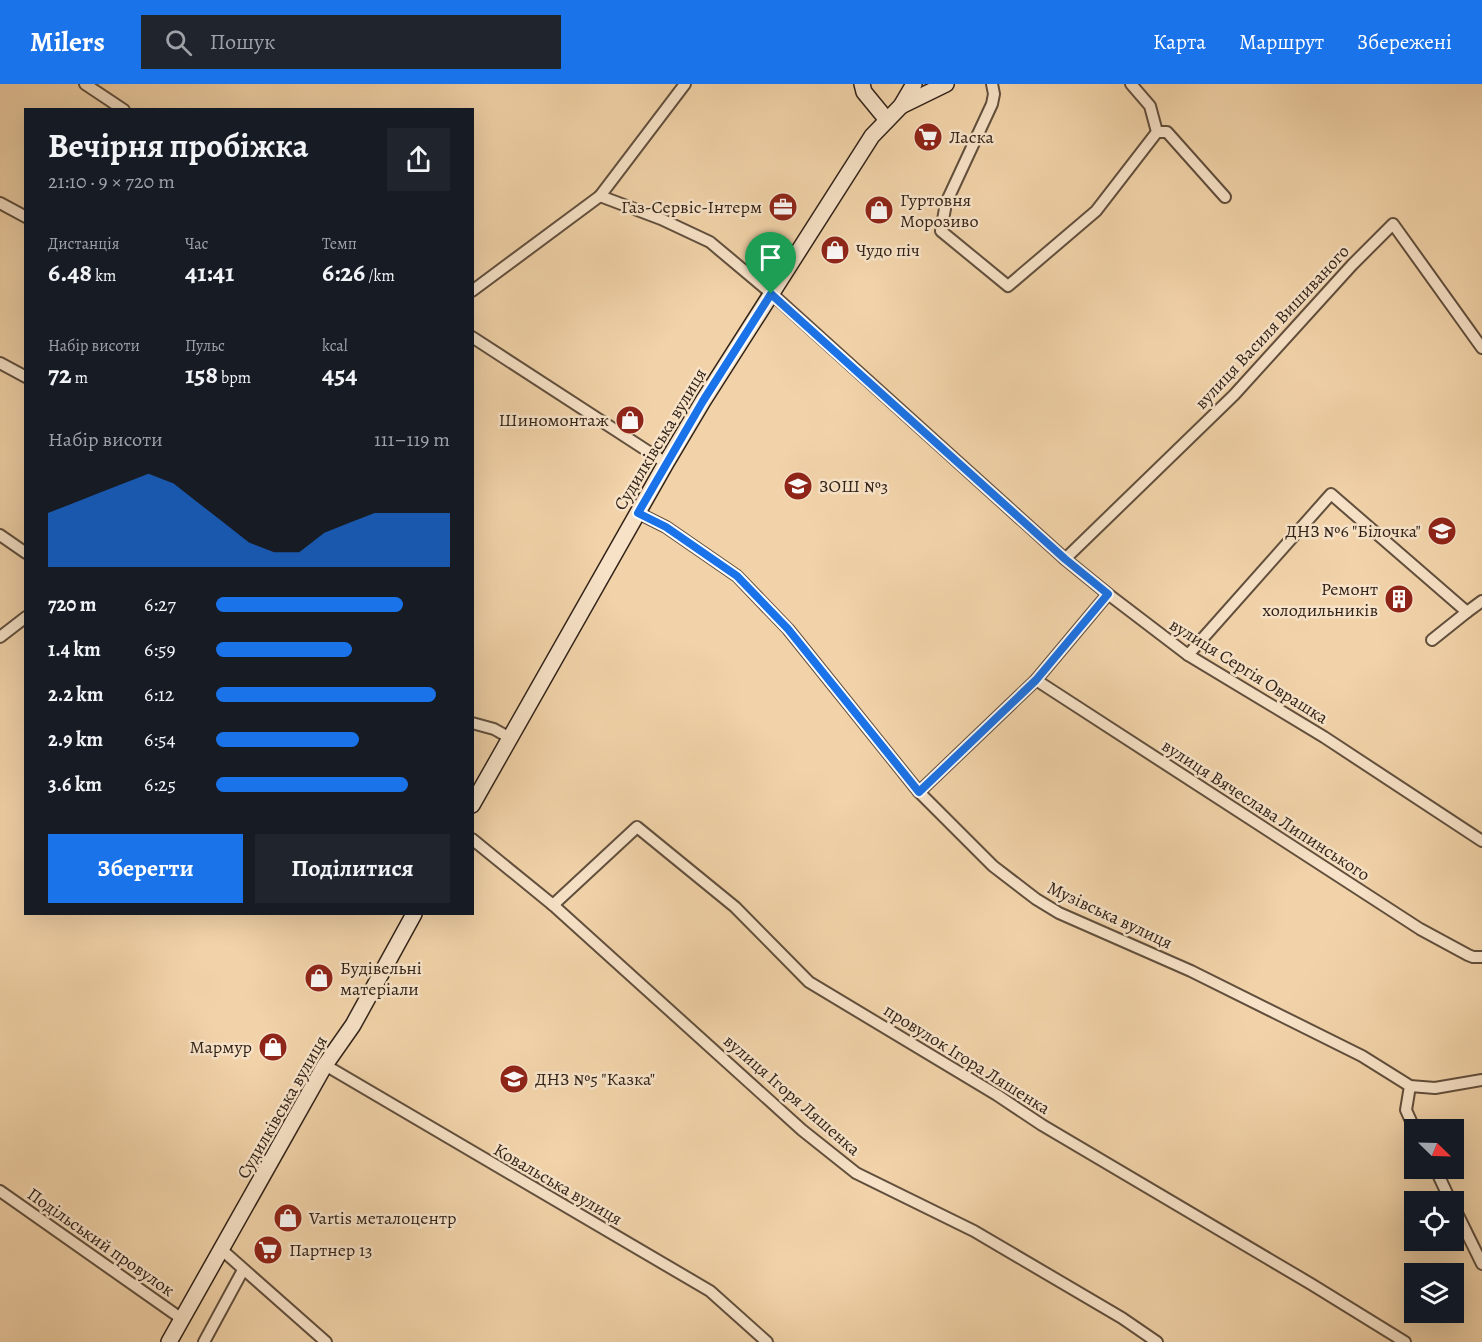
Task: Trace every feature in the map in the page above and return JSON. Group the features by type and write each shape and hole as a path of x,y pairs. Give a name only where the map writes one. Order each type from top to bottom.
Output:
{"main road":[{"path":"862,84 864,92 887,120"},
{"name":"Судилківська вулиця","path":"474,801 666,464 872,136 901,106 914,84"},
{"name":"Судилківська вулиця","path":"901,106 946,84"},
{"name":"Судилківська вулиця","path":"170,1342 325,1065 353,1025 413,915"}],"street":[{"path":"85,84 121,108"},
{"path":"474,290 600,196 685,84"},
{"path":"992,84 994,94 992,104 946,203 941,231 1008,286 1096,211 1157,132"},
{"path":"1131,84 1150,106 1157,132"},
{"path":"1157,132 1167,132 1226,197"},
{"name":"вулиця Сергія Оврашка","path":"600,196 661,219 711,242 1065,559 1108,594 1188,655 1324,737 1482,841"},
{"path":"0,203 24,216"},
{"name":"вулиця Василя Вишиваного","path":"1065,559 1234,395 1352,265 1393,224 1482,348"},
{"path":"474,338 666,464"},
{"path":"0,363 24,376"},
{"path":"1188,655 1331,494 1467,612"},
{"name":"Музівська вулиця","path":"638,513 666,527 737,576 788,629 919,792 993,866 1036,899 1059,913 1191,971 1362,1056 1410,1086 1435,1088 1482,1080"},
{"path":"0,535 24,552"},
{"path":"919,792 1036,680 1108,594"},
{"path":"1432,640 1482,601"},
{"path":"0,637 24,619"},
{"name":"вулиця Вячеслава Липинського","path":"1036,680 1420,929 1467,955 1482,957"},
{"path":"474,724 495,729 510,738"},
{"name":"провулок Ігора Ляшенка","path":"553,905 637,826 735,907 808,982 1405,1342"},
{"name":"вулиця Ігоря Ляшенка","path":"474,841 553,905 802,1130 856,1173 974,1231 1122,1318 1157,1342"},
{"name":"Ковальська вулиця","path":"325,1065 710,1291 767,1342"},
{"path":"1410,1086 1406,1110 1410,1119"},
{"name":"Подільський провулок","path":"0,1191 182,1319"},
{"path":"1464,1227 1482,1264"},
{"path":"222,1250 326,1342"},
{"path":"204,1342 243,1270"}],"place":[{"name":"Ласка","path":"928,137"},
{"name":"Газ-Сервіс-Інтерм","path":"783,207"},
{"name":"Гуртовня Морозиво","path":"879,210"},
{"name":"Чудо піч","path":"835,250"},
{"name":"Шиномонтаж","path":"630,420"},
{"name":"ЗОШ №3","path":"798,486"},
{"name":"ДНЗ №6 \"Білочка\"","path":"1442,531"},
{"name":"Ремонт холодильників","path":"1399,599"},
{"name":"Будівельні матеріали","path":"319,978"},
{"name":"Мармур","path":"273,1047"},
{"name":"ДНЗ №5 \"Казка\"","path":"514,1079"},
{"name":"Vartis металоцентр","path":"288,1218"},
{"name":"Партнер 13","path":"268,1250"}],"route":[{"path":"771,294 1065,559 1108,594 1036,680 919,792 788,629 737,576 666,527 638,513 703,401 771,294"}]}
